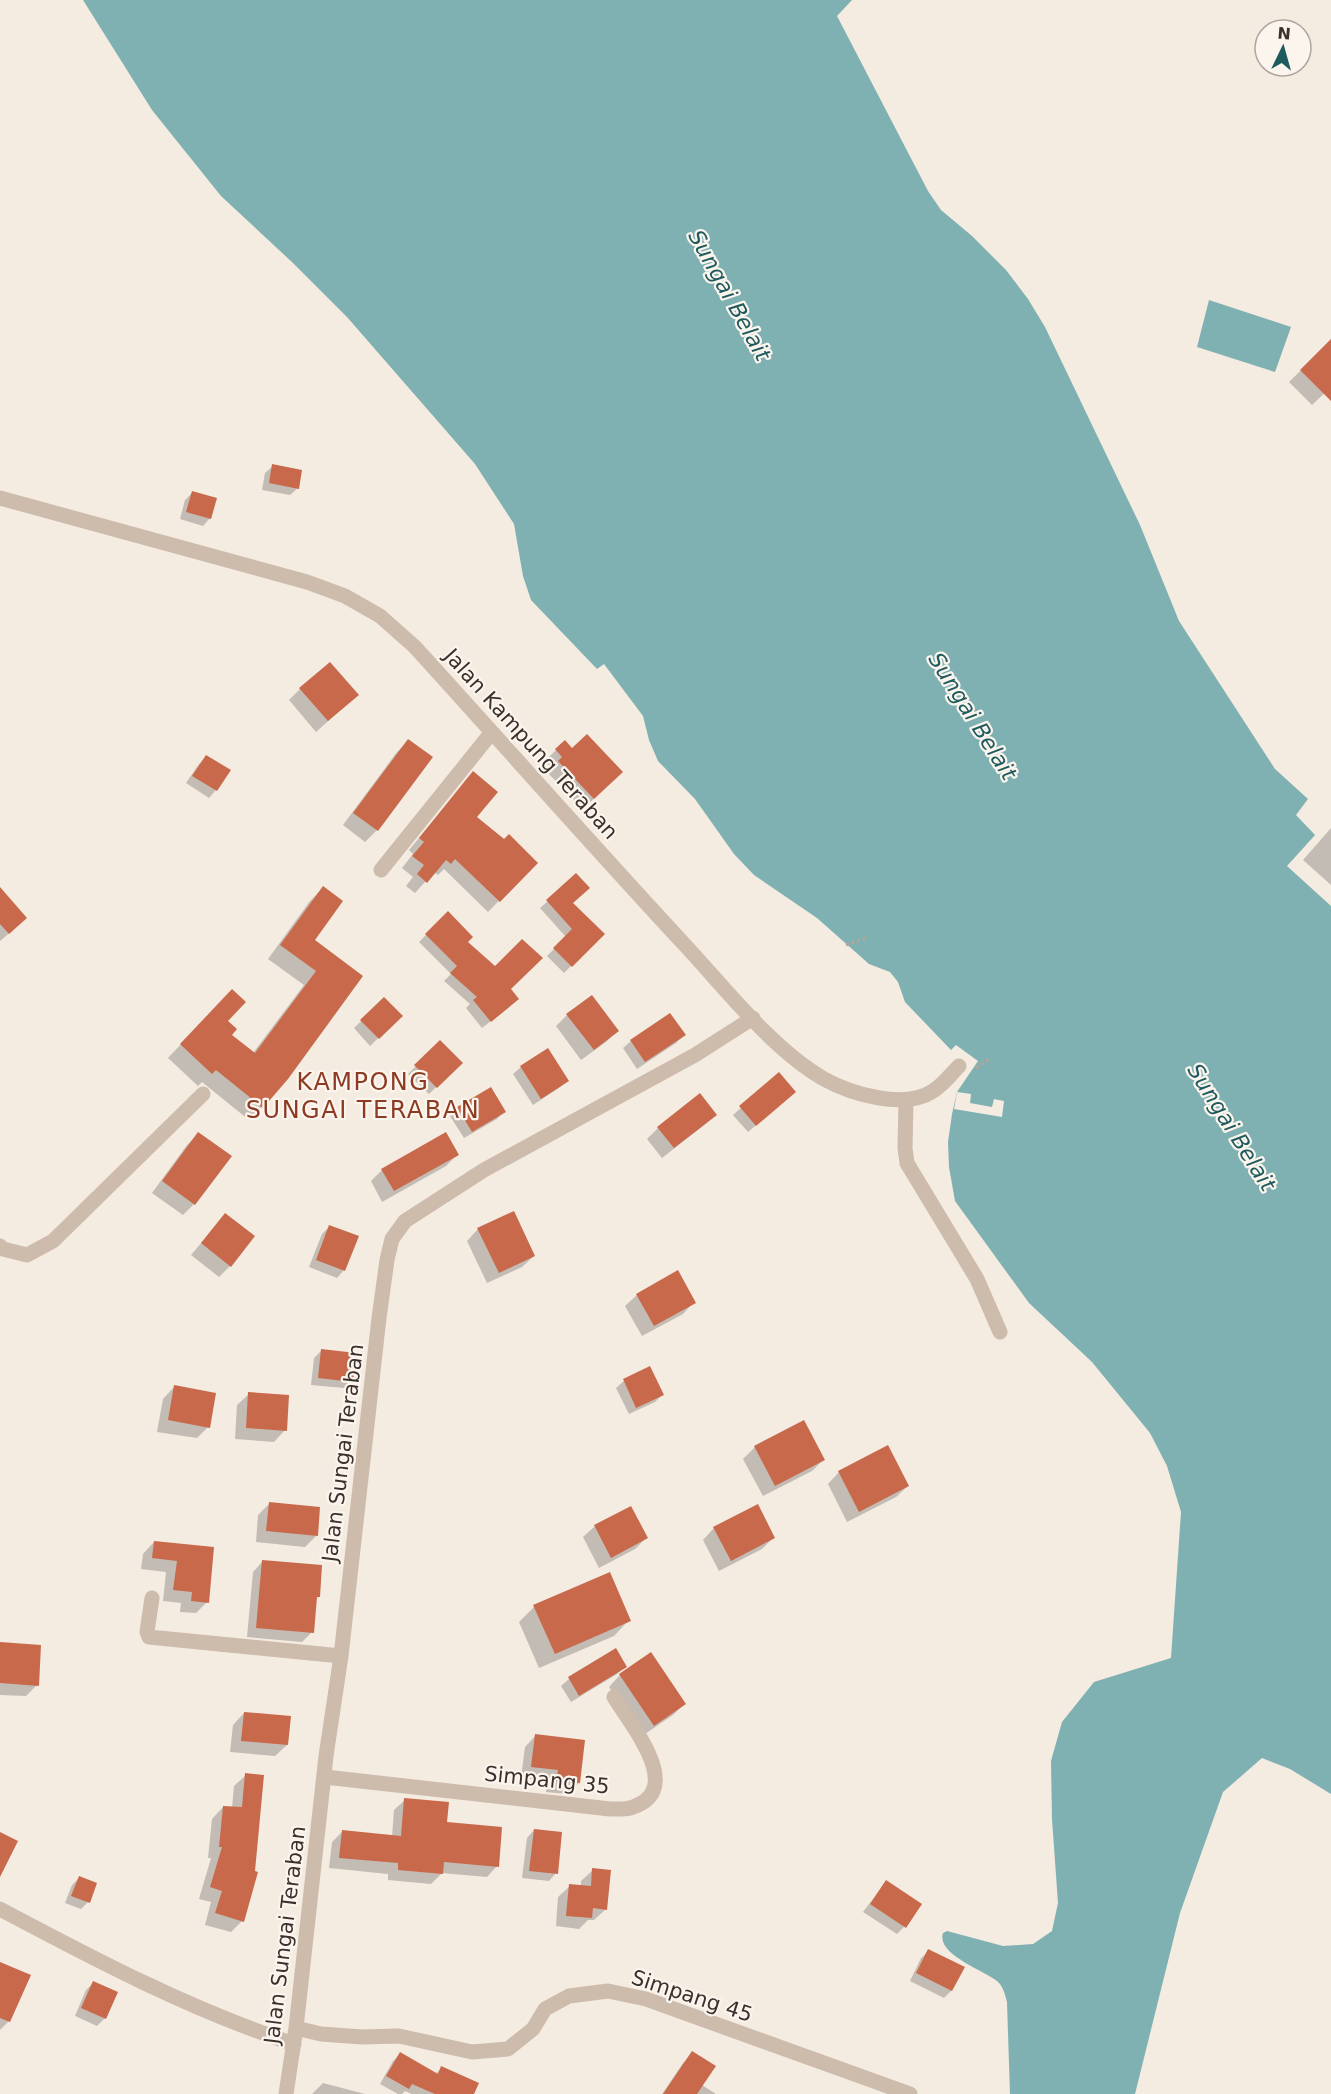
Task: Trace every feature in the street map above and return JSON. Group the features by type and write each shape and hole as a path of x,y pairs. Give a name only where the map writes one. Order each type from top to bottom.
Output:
{"street":[{"name":"Jalan Kampung Teraban","path":"0,498 307,582 345,596 380,616 415,647 783,1049 825,1079 855,1092 886,1099 913,1100 932,1092 964,1069"},
{"path":"381,870 492,732"},
{"name":"Jalan Sungai Teraban","path":"286,2094 296,2028 326,1756 341,1656 379,1318 392,1239 405,1221 484,1170 695,1056 753,1018"},
{"path":"0,1246 3,1249 27,1255 53,1241 203,1094"},
{"path":"906,1100 904,1148 907,1163 976,1279 1000,1332"},
{"path":"152,1598 147,1632 149,1637 341,1656"},
{"name":"Simpang 35","path":"325,1777 610,1809 633,1808 648,1799 655,1788 657,1777 649,1755 614,1696"},
{"path":"0,1909 82,1953 191,2006 294,2044"},
{"name":"Simpang 45","path":"296,2028 321,2034 362,2037 399,2036 472,2052 508,2049 533,2029 545,2009 569,1996 608,1991 656,2003 910,2094"}],"path":[{"path":"846,945 865,938"},
{"path":"964,1069 989,1059"}],"water":[{"name":"Sungai Belait","path":"83,0 852,0 837,16 928,191 941,210 972,236 1006,270 1028,299 1045,327 1140,525 1179,621 1275,769 1308,799 1296,815 1315,835 1287,866 1331,906 1331,1794 1290,1769 1262,1758 1223,1792 1180,1913 1135,2094 1010,2094 1007,2002 1004,1990 997,1981 953,1955 943,1941 943,1933 947,1931 1003,1946 1033,1944 1052,1931 1058,1903 1052,1819 1051,1761 1062,1722 1094,1682 1171,1658 1181,1512 1167,1466 1150,1433 1092,1362 1029,1303 955,1201 949,1167 948,1142 952,1114 957,1092 978,1061 956,1045 951,1050 905,1002 898,982 890,972 869,964 817,918 754,875 734,854 695,799 658,761 649,740 643,716 604,664 597,669 531,600 523,576 514,524 475,464 347,317 221,196 152,110"},
{"path":"1209,300 1291,327 1275,372 1197,347"}],"pier":[{"path":"957,1092 971,1094 970,1103 992,1107 994,1099 1004,1101 1002,1117 954,1109"}],"building":[{"path":"1331,339 1331,401 1300,370"},
{"path":"272,464 302,470 299,489 269,483"},
{"path":"192,491 217,498 211,519 186,512"},
{"path":"330,662 359,695 328,721 299,688"},
{"path":"587,734 623,772 594,799 558,761 562,757 555,749 565,740 572,748"},
{"path":"408,739 433,757 378,831 353,813"},
{"path":"206,755 231,770 217,791 192,776"},
{"path":"473,771 498,792 477,817 504,839 509,834 538,863 500,902 455,859 451,864 446,860 427,883 417,874 424,865 412,856 424,842 419,838"},
{"path":"576,873 590,888 573,903 605,934 572,967 553,948 572,929 546,900"},
{"path":"323,886 343,901 315,940 363,976 288,1079 263,1108 216,1070 212,1074 180,1044 232,989 246,1002 228,1021 237,1029 232,1035 255,1053 316,971 280,945"},
{"path":"0,887 27,918 9,934 0,924"},
{"path":"448,911 473,937 468,942 495,966 522,939 543,958 511,989 519,999 491,1022 473,1000 477,997 450,973 457,966 425,934"},
{"path":"592,995 619,1031 594,1050 566,1014"},
{"path":"384,997 403,1016 379,1039 360,1020"},
{"path":"670,1013 686,1035 645,1062 630,1040"},
{"path":"440,1040 463,1063 437,1088 414,1065"},
{"path":"548,1048 569,1081 541,1099 520,1066"},
{"path":"779,1072 796,1092 756,1126 739,1106"},
{"path":"491,1087 506,1112 472,1132 457,1107"},
{"path":"700,1093 717,1115 674,1148 657,1127"},
{"path":"198,1132 232,1156 195,1205 162,1181"},
{"path":"446,1132 459,1155 394,1191 381,1169"},
{"path":"514,1211 535,1256 499,1273 477,1228"},
{"path":"225,1213 255,1236 231,1267 201,1243"},
{"path":"329,1225 359,1236 345,1271 316,1260"},
{"path":"678,1270 696,1303 654,1326 636,1294"},
{"path":"321,1349 356,1353 353,1382 318,1378"},
{"path":"650,1366 664,1395 636,1408 623,1379"},
{"path":"174,1385 216,1393 210,1428 168,1420"},
{"path":"248,1392 289,1395 287,1431 246,1428"},
{"path":"804,1420 825,1460 775,1486 754,1446"},
{"path":"888,1445 909,1486 859,1512 838,1471"},
{"path":"269,1502 320,1507 318,1536 266,1531"},
{"path":"758,1504 775,1538 731,1561 713,1527"},
{"path":"631,1506 648,1538 611,1558 594,1525"},
{"path":"154,1541 214,1547 209,1603 191,1601 192,1592 173,1590 177,1561 152,1558"},
{"path":"262,1560 322,1565 314,1633 256,1628"},
{"path":"610,1572 631,1621 555,1654 533,1605"},
{"path":"0,1642 41,1645 39,1686 0,1683"},
{"path":"616,1648 627,1667 579,1696 568,1677"},
{"path":"651,1652 686,1704 654,1726 619,1674"},
{"path":"244,1712 291,1716 288,1745 241,1741"},
{"path":"535,1734 585,1740 580,1783 556,1781 558,1770 531,1767"},
{"path":"245,1773 264,1775 255,1871 258,1872 244,1922 215,1913 222,1891 210,1887 222,1847 219,1847 223,1806 242,1807"},
{"path":"404,1798 449,1802 447,1822 502,1827 499,1867 444,1862 443,1874 398,1870 398,1863 339,1858 342,1830 401,1836"},
{"path":"534,1829 562,1832 558,1874 529,1871"},
{"path":"0,1832 18,1841 0,1877"},
{"path":"592,1868 611,1870 607,1910 593,1908 592,1918 566,1916 569,1884 591,1886"},
{"path":"79,1876 97,1883 90,1903 71,1896"},
{"path":"886,1880 922,1904 906,1928 870,1904"},
{"path":"928,1949 965,1967 952,1991 916,1973"},
{"path":"0,1962 31,1975 10,2022 0,2018"},
{"path":"93,1981 118,1992 106,2019 81,2008"},
{"path":"692,2051 716,2066 697,2094 663,2094"},
{"path":"400,2052 438,2074 441,2066 479,2083 474,2094 435,2094 412,2084 409,2089 386,2076"}],"district":[{"name":"KAMPONG SUNGAI TERABAN","path":"363,1096"}]}
